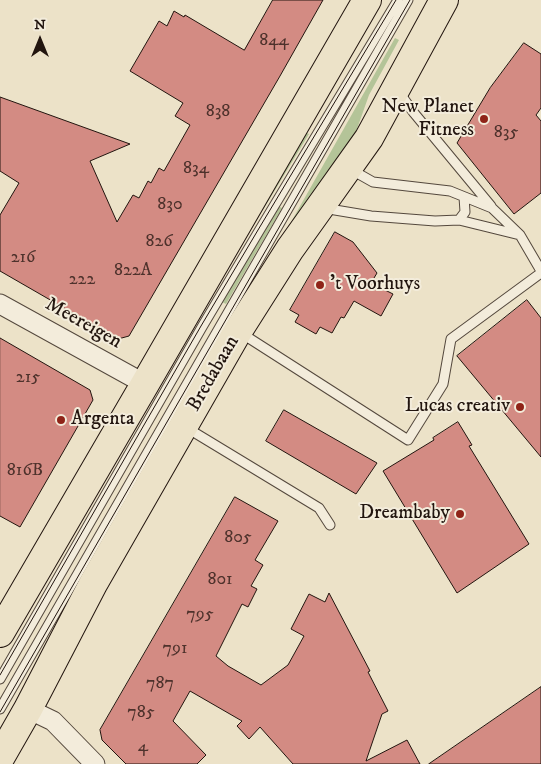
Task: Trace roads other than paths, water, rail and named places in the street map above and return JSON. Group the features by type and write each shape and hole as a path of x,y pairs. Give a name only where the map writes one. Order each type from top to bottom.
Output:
{"main road":[{"path":"0,632 367,0"},
{"name":"Bredabaan","path":"0,758 93,584 238,332 290,249 369,138 444,0"}],"street":[{"name":"Meereigen","path":"0,304 145,384"},
{"path":"28,708 53,721 95,764"}],"lane":[{"path":"0,679 202,327 398,0"},
{"path":"0,709 408,0"},
{"path":"238,332 408,440 443,384 451,339 541,272 520,235 492,208 414,113 396,88"},
{"path":"348,168 373,182 450,191 492,208"},
{"path":"459,220 465,212 464,197"},
{"path":"320,207 371,216 435,221 459,220 520,235"},
{"path":"184,426 319,508 330,525"}],"tram line":[{"path":"0,675 201,326 396,0"},
{"path":"0,712 410,0"}],"place":[{"name":"New Planet Fitness","path":"484,119"},
{"name":"'t Voorhuys","path":"320,285"},
{"name":"Lucas creativ","path":"520,407"},
{"name":"Argenta","path":"61,420"},
{"name":"Dreambaby","path":"460,514"}]}
